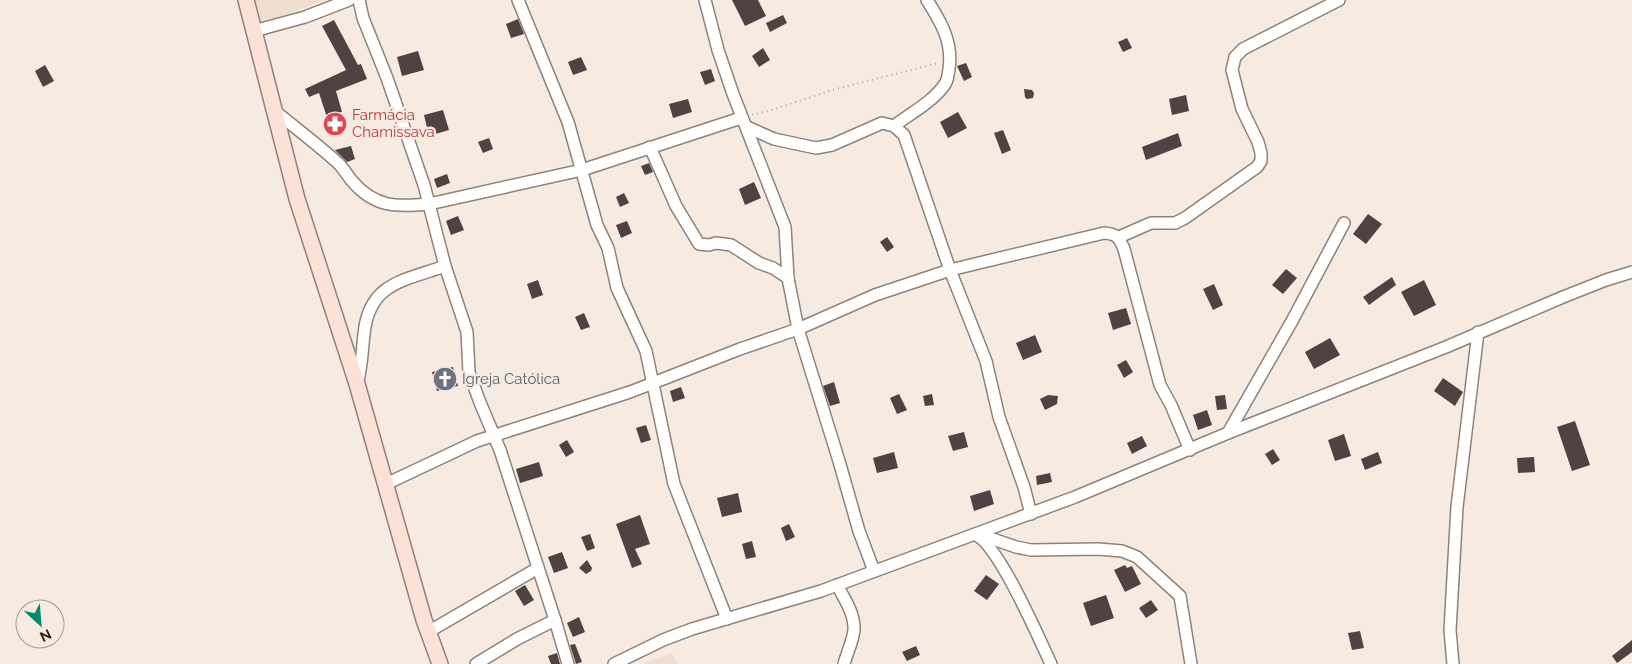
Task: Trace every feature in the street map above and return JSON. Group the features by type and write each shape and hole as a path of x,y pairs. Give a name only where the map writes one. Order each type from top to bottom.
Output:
{"street":[{"path":"246,0 297,199 357,384 428,632 440,664"},
{"path":"254,31 304,17 349,0"},
{"path":"359,0 363,18 387,78 424,185 445,266 467,332 469,372 500,450 556,620 568,664"},
{"path":"518,0 568,122 597,226 608,248 617,288 646,351 674,484 727,619"},
{"path":"705,0 718,50 785,227 788,278 798,329 859,531 874,571"},
{"path":"894,126 933,98 946,82 950,60 949,47 943,26 927,0"},
{"path":"1119,237 1151,223 1175,223 1185,218 1257,168 1261,161 1261,153 1258,142 1242,110 1232,70 1235,57 1243,49 1339,0"},
{"path":"276,112 341,166 367,196 390,205 429,204 582,170 650,147 744,122 774,139 816,148 832,145 882,123 894,126 904,135 950,270 986,361 999,417 1024,487 1030,514"},
{"path":"650,147 676,206 698,244 716,243 732,245 788,278"},
{"path":"1228,433 1292,321 1344,224"},
{"path":"386,484 477,441 630,392 740,349 798,329 875,295 950,270 1087,236 1113,233 1119,237 1124,250 1160,385 1171,405 1190,450"},
{"path":"357,384 362,368 367,312 376,298 386,288 445,266"},
{"path":"614,664 663,640 837,585 979,537 1030,514 1228,433 1446,347 1606,280 1632,272"},
{"path":"1453,664 1450,630 1457,508 1478,332"},
{"path":"979,537 992,550 1008,578 1051,664"},
{"path":"979,537 990,538 1031,550 1098,549 1122,551 1137,556 1180,596 1190,664"},
{"path":"428,632 538,568"},
{"path":"837,585 852,615 854,624 854,631 844,664"},
{"path":"476,664 517,639 556,620"}],"path":[{"path":"744,122 772,110 832,90 950,60"}],"shaded area":[{"path":"250,0 325,0 257,25"},
{"path":"672,653 677,664 643,664"}],"building":[{"path":"732,0 758,0 766,16 745,26"},
{"path":"783,15 787,23 770,32 766,23"},
{"path":"518,19 524,34 511,38 506,24"},
{"path":"334,20 358,65 361,64 367,79 336,91 342,112 336,113 341,130 332,133 319,93 309,97 305,89 346,70 322,26"},
{"path":"1127,38 1132,48 1123,52 1118,42"},
{"path":"763,48 770,60 759,67 752,56"},
{"path":"418,51 424,70 402,76 397,57"},
{"path":"581,57 587,70 573,75 568,62"},
{"path":"966,63 972,77 964,81 957,66"},
{"path":"45,65 54,81 43,87 35,71"},
{"path":"711,69 715,81 705,85 700,72"},
{"path":"1024,89 1032,90 1034,93 1033,98 1027,99 1025,97"},
{"path":"1186,95 1189,111 1172,115 1169,99"},
{"path":"688,99 692,112 673,118 669,104"},
{"path":"443,110 449,130 429,136 424,115"},
{"path":"958,112 967,128 948,138 940,122"},
{"path":"1003,130 1011,150 1002,154 994,133"},
{"path":"1178,133 1182,146 1146,160 1142,147"},
{"path":"489,138 493,149 483,153 478,142"},
{"path":"351,146 355,159 347,162 335,150"},
{"path":"649,163 653,172 645,175 641,166"},
{"path":"447,174 450,183 437,188 434,179"},
{"path":"754,182 761,198 745,205 739,189"},
{"path":"624,193 629,203 620,207 616,197"},
{"path":"1368,214 1382,224 1366,244 1353,234"},
{"path":"458,216 464,230 451,235 446,221"},
{"path":"627,221 632,233 621,238 616,225"},
{"path":"887,237 894,247 887,252 880,242"},
{"path":"1286,269 1297,278 1283,294 1272,285"},
{"path":"1392,277 1396,285 1369,305 1363,297"},
{"path":"538,280 543,295 532,299 527,284"},
{"path":"1424,280 1436,305 1414,316 1401,292"},
{"path":"1214,284 1223,305 1213,310 1203,289"},
{"path":"1126,308 1131,324 1113,330 1108,313"},
{"path":"584,313 590,327 581,330 575,317"},
{"path":"1035,335 1042,352 1023,360 1016,343"},
{"path":"1330,338 1340,355 1314,369 1305,352"},
{"path":"1126,360 1133,372 1124,378 1117,365"},
{"path":"453,367 458,386 437,391 432,372"},
{"path":"1443,378 1463,392 1455,406 1434,391"},
{"path":"834,382 840,403 830,406 823,386"},
{"path":"681,387 685,398 673,402 670,391"},
{"path":"899,394 907,410 897,414 890,398"},
{"path":"932,394 934,405 925,406 923,396"},
{"path":"1048,395 1058,396 1057,404 1045,410 1040,399"},
{"path":"1225,395 1227,409 1217,410 1215,396"},
{"path":"1207,410 1212,425 1198,430 1193,415"},
{"path":"1575,421 1590,465 1572,471 1557,427"},
{"path":"646,425 651,440 641,443 636,428"},
{"path":"964,432 968,447 953,451 948,436"},
{"path":"1344,434 1351,456 1335,461 1328,440"},
{"path":"1142,436 1147,446 1132,454 1127,443"},
{"path":"567,440 574,452 566,457 559,445"},
{"path":"1273,449 1280,460 1272,465 1265,454"},
{"path":"894,452 898,468 877,473 873,458"},
{"path":"1378,452 1382,463 1365,470 1361,459"},
{"path":"1534,457 1535,472 1518,473 1517,458"},
{"path":"539,462 543,476 520,483 516,469"},
{"path":"1050,473 1052,482 1037,485 1036,476"},
{"path":"990,490 994,504 974,511 970,496"},
{"path":"738,493 742,512 722,517 717,498"},
{"path":"640,515 650,544 635,549 642,564 632,568 616,524"},
{"path":"789,524 795,537 786,541 781,528"},
{"path":"590,534 595,548 587,551 581,537"},
{"path":"752,541 756,557 746,559 742,544"},
{"path":"562,552 568,568 554,573 548,557"},
{"path":"587,560 592,568 586,574 579,568"},
{"path":"1125,565 1127,568 1132,566 1141,584 1125,592 1114,570"},
{"path":"986,575 999,584 987,600 974,591"},
{"path":"525,585 534,600 524,606 515,591"},
{"path":"1106,595 1114,618 1091,626 1083,603"},
{"path":"1151,600 1158,610 1146,618 1139,608"},
{"path":"579,617 585,632 573,637 567,623"},
{"path":"1360,631 1364,648 1352,650 1348,633"},
{"path":"1632,640 1632,652 1617,663 1612,656"},
{"path":"575,644 582,662 576,664 570,645"},
{"path":"916,646 920,655 907,661 902,652"},
{"path":"557,653 560,664 551,664 548,656"}],"place":[{"name":"Farmácia Chamissava","path":"335,124"},
{"name":"Igreja Católica","path":"445,379"}]}
